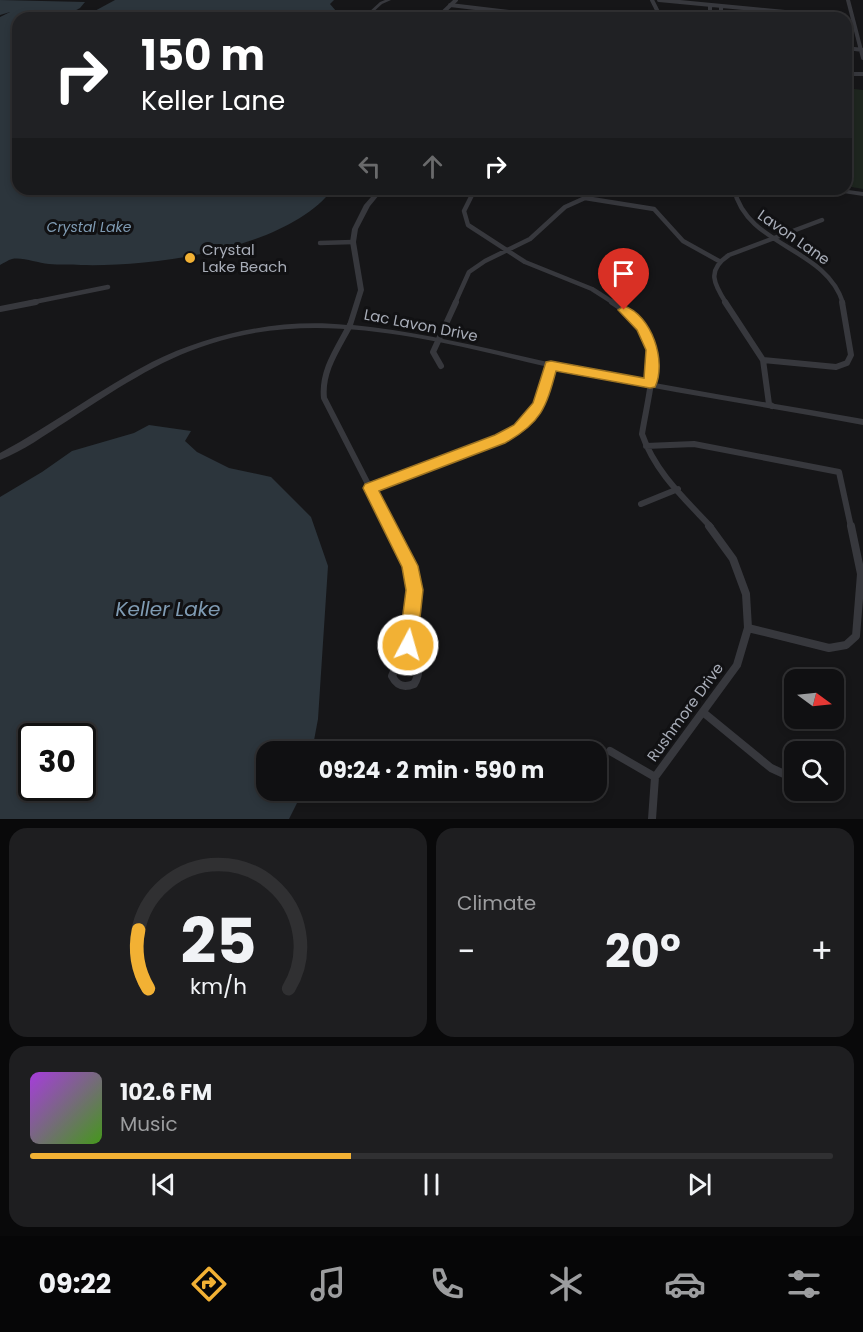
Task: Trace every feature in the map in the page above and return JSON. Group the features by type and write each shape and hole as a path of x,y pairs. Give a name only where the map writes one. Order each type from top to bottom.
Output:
{"street":[{"path":"371,12 389,0"},
{"path":"443,12 456,0"},
{"path":"659,0 785,12"},
{"path":"450,5 509,12"},
{"path":"710,5 710,12"},
{"path":"721,6 721,12"},
{"path":"852,13 863,50 863,58"},
{"path":"376,195 360,216 353,242 361,290 350,325 324,378 322,389 324,398 410,566 414,590 408,645 402,652 392,676 395,683 400,686 414,684 419,676 417,659 408,645"},
{"name":"Rushmore Drive","path":"472,195 463,212 463,219 468,225 525,262 592,289 626,311 642,328 652,350 650,384 642,434 646,446 655,465 716,533 733,559 746,594 748,628 737,665 655,777 651,819"},
{"name":"Lavon Lane","path":"734,195 738,210 748,221 816,265 834,283 842,299 851,355 847,363 836,367 763,360"},
{"path":"441,366 434,352 469,272 537,233 568,202 585,198 654,209 662,214 676,236 692,249 719,261"},
{"path":"772,406 769,404 763,360 714,284 714,271 719,261 729,255 822,220"},
{"path":"320,243 353,242"},
{"path":"0,309 108,287"},
{"name":"Lac Lavon Drive","path":"0,457 141,370 175,354 243,333 280,327 350,325 438,340 650,384 863,422"},
{"path":"370,488 500,439 519,429 540,405 551,365"},
{"path":"646,446 694,444 839,472 861,574 856,636 846,645 830,648 748,628"},
{"path":"641,504 678,489"},
{"path":"704,712 771,768 784,774"},
{"path":"610,751 655,777"}],"shaded area":[{"path":"852,89 863,90 863,189 852,187"}],"water":[{"name":"Crystal Lake","path":"0,0 85,2 73,12 12,12 12,195 327,195 312,210 284,227 216,251 144,263 81,265 10,259 0,265 0,17 10,12 0,15"},
{"name":"Crystal Lake","path":"115,0 334,0 330,4 337,12 93,12"},
{"name":"Keller Lake","path":"149,425 191,431 185,441 197,452 229,468 271,477 311,517 328,566 318,719 314,741 256,741 256,801 298,801 289,819 0,819 0,497 72,451 134,433"}],"place":[{"name":"Crystal Lake Beach","path":"190,258"}],"route":[{"path":"408,645 414,590 410,566 370,488 500,439 519,429 540,405 551,365 650,384 652,350 642,328 624,310"}]}
